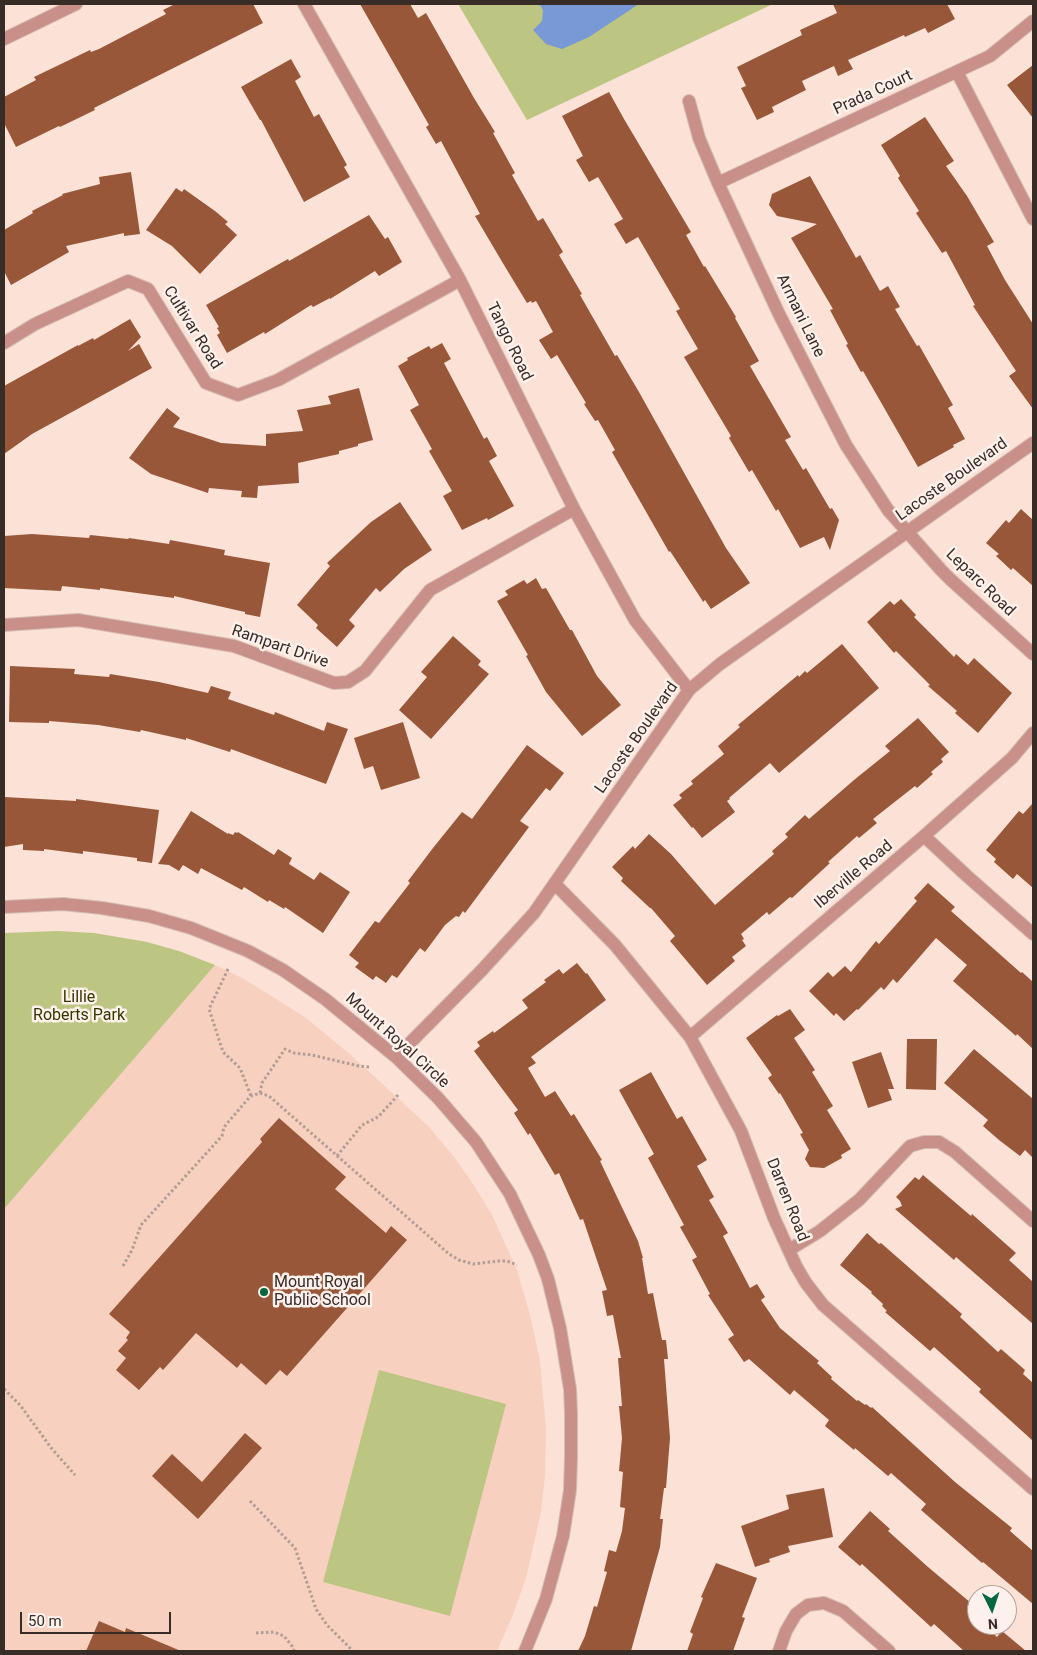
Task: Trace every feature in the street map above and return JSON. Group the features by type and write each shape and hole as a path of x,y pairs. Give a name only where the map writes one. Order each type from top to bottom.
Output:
{"street":[{"path":"4,39 76,4"},
{"name":"Tango Road","path":"304,4 460,280 574,509 635,620 689,690"},
{"name":"Prada Court","path":"718,183 990,56 1033,21"},
{"path":"957,72 1033,219"},
{"name":"Armani Lane","path":"689,101 699,138 718,183 779,314 846,445 888,510 908,532"},
{"name":"Cultivar Road","path":"4,343 36,324 128,281 148,289 206,382 238,395 278,380 460,280"},
{"name":"Lacoste Boulevard","path":"396,1057 482,970 534,913 689,690 720,664 1033,443"},
{"name":"Rampart Drive","path":"4,625 78,620 205,641 234,646 334,683 348,682 365,671 430,590 574,509"},
{"name":"Leparc Road","path":"908,532 951,580 1033,654"},
{"name":"Iberville Road","path":"690,1036 924,836 1012,758 1033,733"},
{"path":"924,836 1033,934"},
{"name":"Darren Road","path":"555,884 615,945 690,1036 741,1131 774,1218 789,1250 806,1283 823,1305 1033,1489"},
{"name":"Mount Royal Circle","path":"4,907 63,904 149,916 222,940 283,970 325,999 396,1057 438,1098 476,1142 510,1194 542,1263 560,1328 572,1413 570,1490 564,1536 555,1570 525,1651"},
{"path":"789,1250 820,1231 859,1200 910,1146 924,1142 939,1142 955,1152 1033,1221"},
{"path":"779,1651 786,1631 796,1614 808,1605 824,1603 842,1611 889,1651"}],"path":[{"path":"228,969 208,1009 224,1052 240,1068 251,1096"},
{"path":"260,1093 262,1083 285,1049 294,1053 370,1067"},
{"path":"123,1266 142,1225 222,1136 224,1127 251,1096 260,1093 269,1096 449,1254 459,1260 473,1264 507,1261 517,1265"},
{"path":"337,1156 362,1125 378,1117 399,1094"},
{"path":"4,1389 20,1405 52,1449 75,1475"},
{"path":"250,1501 295,1548 316,1609 327,1625 353,1651"},
{"path":"256,1633 274,1632 284,1636 294,1651"}],"shaded area":[{"name":"Mount Royal Public School","path":"215,965 244,979 305,1017 352,1056 429,1127 455,1158 475,1187 492,1215 517,1270 530,1315 540,1361 546,1430 545,1475 541,1512 526,1578 497,1651 4,1651 4,1209"}],"green space":[{"path":"458,4 773,4 527,120"},
{"name":"Lillie Roberts Park","path":"58,931 94,933 147,942 179,951 215,965 4,1209 4,933"},
{"path":"379,1370 506,1404 450,1616 323,1582"}],"water":[{"path":"536,4 639,4 589,37 562,49 546,44 533,30 542,21 543,11 541,6"}],"building":[{"path":"175,4 253,4 263,23 94,108 95,110 16,147 4,123 4,97 36,80 34,77 90,50 91,52 99,49 166,14 163,10"},
{"path":"360,4 410,4 418,18 426,13 495,132 493,133 515,173 512,175 538,221 543,218 563,252 559,255 582,294 580,295 615,356 617,355 639,392 726,548 750,583 711,609 705,600 703,602 669,552 612,452 615,450 598,420 595,421 584,404 586,403 557,355 551,359 539,340 553,332 536,301 527,303 475,216 480,214 441,141 436,144 426,127 429,125"},
{"path":"833,4 947,4 955,19 928,33 925,28 905,37 904,35 848,60 853,69 838,76 834,66 802,81 806,90 772,107 774,112 757,120 741,88 746,86 737,67 802,35 800,30 837,13"},
{"path":"291,59 301,77 295,81 314,117 319,114 347,165 344,167 350,177 304,202 261,120 241,87"},
{"path":"1033,65 1033,118 1007,85"},
{"path":"609,92 691,232 686,235 736,317 759,361 750,366 791,437 785,440 803,470 806,468 830,509 832,508 839,520 830,550 824,537 800,548 778,509 776,511 752,470 749,472 729,438 731,436 684,357 698,349 676,311 680,309 638,237 626,244 614,224 623,219 598,177 589,182 576,160 583,156 562,116"},
{"path":"925,117 954,161 946,166 967,196 994,242 987,246 1005,280 1033,324 1033,409 1009,376 1016,371 973,306 975,305 946,251 942,253 916,213 919,211 898,178 900,176 881,145"},
{"path":"131,172 140,234 124,236 124,233 66,246 69,252 11,285 4,271 4,230 62,194 100,184 99,177"},
{"path":"810,176 856,258 860,255 880,291 888,286 900,307 895,309 917,346 919,345 953,405 948,408 965,439 918,467 846,345 848,344 830,310 833,309 791,238 817,224 777,216 769,205 772,194"},
{"path":"176,188 182,192 184,189 215,211 228,222 225,224 237,235 200,274 172,246 146,230"},
{"path":"369,215 385,239 388,237 402,262 379,276 375,271 330,299 313,307 311,305 265,334 264,332 227,353 217,335 220,333 217,328 219,327 206,305 288,259 289,261"},
{"path":"130,319 141,337 128,351 139,344 152,368 32,434 4,454 4,386 78,345 93,338 94,340"},
{"path":"442,343 451,359 444,363 484,439 487,437 497,456 489,461 514,506 488,520 487,518 462,530 443,496 452,491 429,451 432,449 410,410 419,405 398,366 408,360 407,358 429,346 431,349"},
{"path":"359,388 373,440 339,451 339,454 298,463 299,483 258,486 257,498 241,497 242,491 209,488 208,493 151,474 129,458 167,408 180,418 173,427 221,443 266,446 266,434 303,431 297,410 331,404 328,396"},
{"path":"400,502 432,550 404,569 380,592 376,588 349,620 355,626 337,647 316,628 318,625 297,605 330,566 327,563 371,522"},
{"path":"1021,509 1033,520 1033,586 1013,568 1011,570 996,556 999,554 986,543 1006,520 1009,523"},
{"path":"32,534 89,538 90,535 169,544 170,540 225,550 224,555 270,563 260,617 174,596 174,598 100,588 100,590 62,586 61,591 4,588 4,536"},
{"path":"536,578 542,589 546,588 597,676 621,705 582,736 546,692 526,656 528,655 497,601 508,595 505,591 524,580 527,584"},
{"path":"901,599 916,615 914,617 954,657 956,654 968,665 974,658 1012,693 978,733 955,713 957,711 928,686 930,685 896,651 894,653 867,622 890,601 894,605"},
{"path":"453,636 481,661 478,665 489,674 431,739 399,710 427,677 421,672"},
{"path":"842,644 879,688 779,773 770,763 729,798 727,801 735,812 702,838 673,805 682,798 679,795 693,784 691,781 724,754 718,746 740,727 738,725 798,675 799,677 805,671 807,673"},
{"path":"10,666 75,669 74,674 109,677 110,674 208,693 211,686 231,692 228,699 274,715 275,712 324,731 327,722 348,729 326,784 231,749 230,752 186,738 186,740 141,730 140,732 98,725 49,721 49,723 9,722"},
{"path":"918,718 949,752 941,759 943,762 917,788 915,786 873,819 877,823 859,838 857,836 792,898 790,897 769,915 767,912 741,934 746,946 732,957 735,961 707,985 670,941 675,936 651,908 621,881 623,878 612,867 633,846 635,849 649,834 671,854 715,905 774,854 772,851 788,837 785,834 805,815 809,819 890,751 885,746"},
{"path":"403,722 420,778 381,790 373,766 364,769 354,738"},
{"path":"527,745 564,773 550,791 546,788 520,821 529,827 465,913 463,911 459,917 456,916 445,925 425,952 420,948 397,978 392,975 386,983 376,976 373,980 355,967 359,963 349,955 375,921 379,923 410,883 408,881 462,812 472,819"},
{"path":"4,797 76,801 76,799 159,810 152,863 137,861 137,858 83,851 83,854 44,849 44,851 23,850 23,844 4,847"},
{"path":"1033,803 1033,888 1017,874 1013,879 994,862 996,859 986,850 1019,811 1023,814"},
{"path":"191,811 228,834 233,835 235,832 238,832 274,855 278,849 292,858 289,864 314,880 320,872 350,892 323,933 285,907 284,909 269,900 268,902 244,887 242,890 201,868 198,874 183,865 179,871 169,865 158,864"},
{"path":"928,883 955,907 951,911 1033,982 1033,1049 953,981 967,965 936,938 897,983 893,979 884,990 881,987 844,1021 836,1013 834,1016 809,991 828,972 833,977 845,966 851,972 876,941 879,944 917,901 914,898"},
{"path":"577,963 587,973 606,1000 531,1057 536,1063 528,1068 545,1097 555,1091 571,1116 574,1114 602,1160 600,1161 638,1241 643,1258 648,1294 653,1293 662,1340 666,1340 668,1359 664,1359 670,1438 666,1488 664,1488 660,1519 663,1519 660,1547 631,1651 578,1651 585,1636 594,1606 597,1607 607,1572 604,1571 609,1550 616,1552 622,1531 625,1508 620,1507 623,1472 619,1471 622,1438 619,1406 622,1406 618,1358 621,1358 613,1315 607,1316 602,1291 607,1290 583,1219 580,1220 559,1173 555,1175 530,1133 528,1135 514,1113 518,1110 474,1051 480,1046 477,1042 493,1031 494,1033 528,1008 522,1000 546,982 544,980 559,969 563,974"},
{"path":"790,1009 805,1030 794,1038 815,1070 812,1072 833,1106 827,1110 851,1149 841,1155 842,1158 824,1168 810,1167 805,1159 809,1150 800,1134 803,1133 780,1093 768,1078 772,1075 746,1038 777,1015"},
{"path":"907,1039 937,1039 936,1090 906,1089"},
{"path":"974,1049 1033,1099 1033,1158 1025,1150 1020,1156 999,1140 983,1126 988,1120 944,1083"},
{"path":"881,1052 894,1089 888,1089 892,1100 868,1108 852,1062"},
{"path":"651,1072 677,1119 682,1116 707,1160 697,1166 714,1197 709,1200 728,1233 723,1236 750,1288 757,1284 765,1297 761,1300 780,1328 819,1361 817,1363 832,1377 831,1379 857,1401 872,1407 955,1482 1012,1528 1010,1531 1033,1551 1033,1604 1017,1591 1017,1585 1010,1585 982,1563 921,1510 926,1504 891,1473 888,1476 825,1426 829,1420 794,1390 790,1395 749,1359 744,1362 728,1339 734,1335 708,1295 710,1294 692,1260 697,1257 680,1227 684,1225 648,1158 654,1154 619,1090"},
{"path":"279,1118 346,1177 335,1189 386,1233 391,1226 407,1240 287,1376 280,1370 266,1385 241,1363 237,1368 196,1333 163,1370 160,1367 139,1390 116,1370 126,1358 118,1351 128,1340 126,1338 130,1332 109,1314 262,1142 260,1139"},
{"path":"923,1175 971,1216 972,1214 1016,1253 1009,1260 1033,1282 1033,1324 956,1257 954,1260 895,1209 902,1206 896,1197 915,1177 919,1180"},
{"path":"867,1233 962,1314 960,1317 998,1352 1001,1349 1025,1370 1023,1374 1033,1383 1033,1441 979,1392 981,1389 934,1347 930,1351 885,1312 887,1311 882,1306 883,1304 872,1292 840,1265"},
{"path":"245,1433 262,1448 198,1519 152,1476 172,1454 202,1482"},
{"path":"824,1488 833,1537 788,1546 790,1552 769,1559 770,1562 755,1567 741,1526 789,1509 786,1495"},
{"path":"870,1511 890,1529 888,1531 967,1600 967,1635 995,1635 997,1637 999,1635 1007,1635 1026,1651 964,1651 934,1624 931,1627 862,1564 860,1566 838,1547"},
{"path":"716,1563 757,1578 742,1617 745,1618 733,1651 687,1651 693,1634 690,1632 703,1598 701,1597"},
{"path":"99,1621 125,1632 126,1628 181,1651 86,1651"}],"place":[{"name":"Mount Royal Public School","path":"264,1292"}]}
